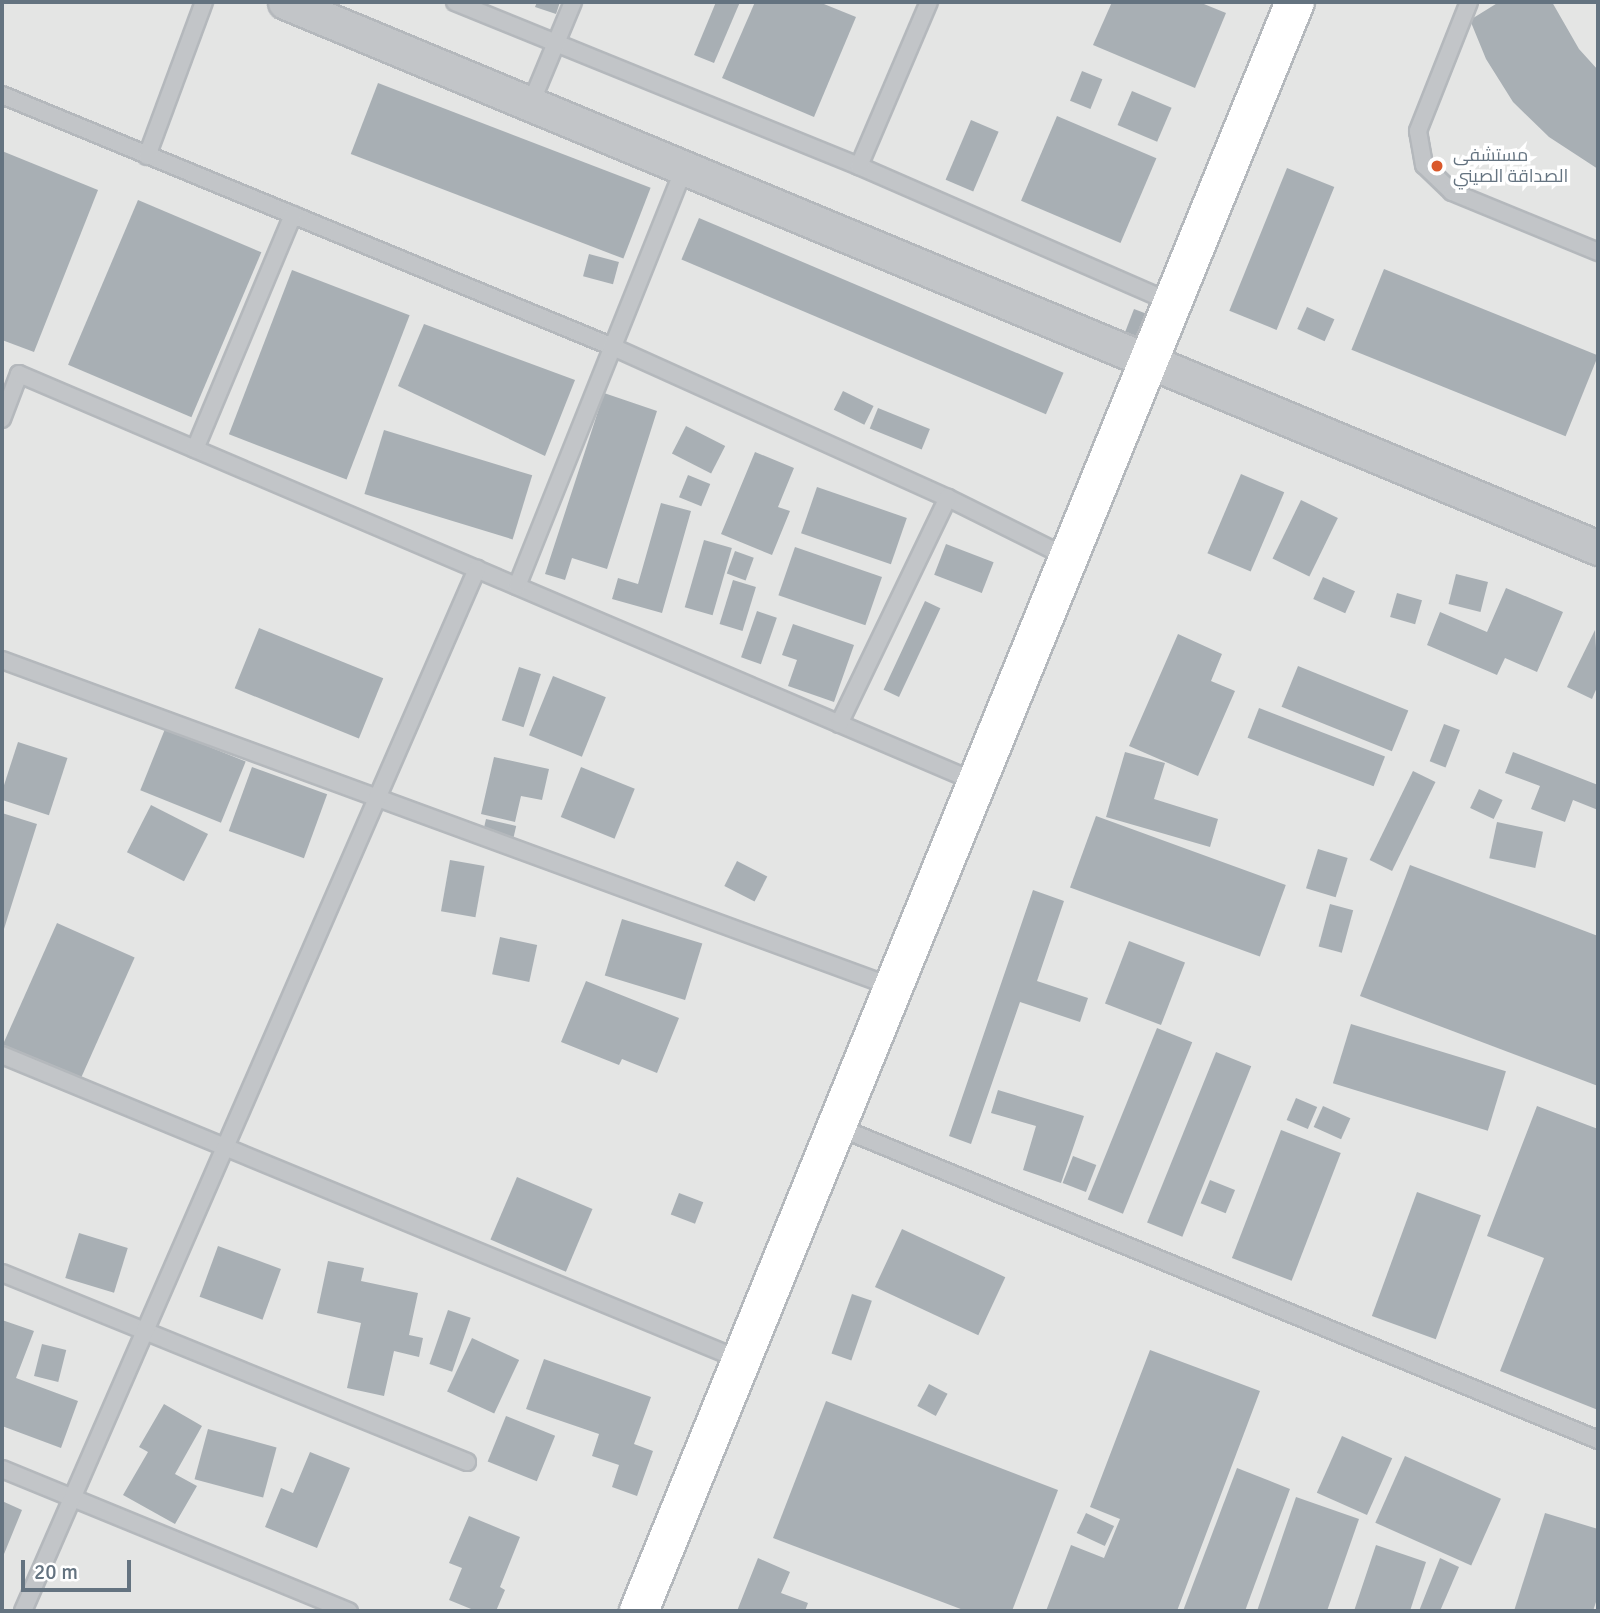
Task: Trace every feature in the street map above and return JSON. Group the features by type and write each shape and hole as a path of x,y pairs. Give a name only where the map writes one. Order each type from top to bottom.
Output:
{"street":[{"path":"285,2 1598,548"},
{"path":"639,1611 838,1127 890,986 1069,558 1295,2"}],"lane":[{"path":"147,156 204,2"},
{"path":"455,2 859,166 1173,303"},
{"path":"531,103 573,2"},
{"path":"859,166 929,2"},
{"path":"1469,2 1420,122 1418,148 1424,165 1452,192 1598,253"},
{"path":"2,95 612,346 948,498 1069,558"},
{"path":"517,586 684,169"},
{"path":"195,449 293,215"},
{"path":"2,419 19,374 976,782"},
{"path":"839,724 948,498"},
{"path":"23,1611 477,569"},
{"path":"2,660 890,986"},
{"path":"2,1055 743,1361"},
{"path":"838,1127 1598,1440"},
{"path":"2,1273 467,1462"},
{"path":"2,1469 349,1611"}],"shaded area":[{"path":"2,2 1598,2 1598,1611 2,1611"}],"building":[{"path":"537,2 560,2 556,14 535,7"},
{"path":"716,2 740,2 714,63 694,55"},
{"path":"755,2 819,2 856,17 814,117 722,78"},
{"path":"1112,2 1199,2 1226,13 1195,88 1093,45"},
{"path":"1499,2 1552,2 1579,49 1598,70 1598,169 1549,137 1513,102 1486,59 1470,20"},
{"path":"1082,71 1102,79 1090,109 1070,101"},
{"path":"378,83 651,188 623,259 351,154"},
{"path":"1132,91 1172,108 1157,142 1118,125"},
{"path":"1057,116 1156,158 1120,243 1021,201"},
{"path":"971,120 999,132 973,192 946,180"},
{"path":"2,151 98,190 34,352 2,340"},
{"path":"1287,168 1334,187 1277,330 1229,311"},
{"path":"138,200 261,252 191,417 68,365"},
{"path":"699,218 1064,373 1046,414 681,259"},
{"path":"589,254 619,262 613,284 583,276"},
{"path":"1384,269 1598,355 1566,436 1351,350"},
{"path":"292,270 410,315 347,479 229,434"},
{"path":"1307,307 1334,319 1325,341 1297,329"},
{"path":"1134,309 1160,319 1150,346 1124,336"},
{"path":"424,324 575,380 545,456 398,386"},
{"path":"843,391 874,406 864,425 834,410"},
{"path":"604,393 657,411 607,569 572,558 565,580 545,574"},
{"path":"878,408 930,429 922,449 870,428"},
{"path":"686,426 725,446 711,474 672,454"},
{"path":"384,430 532,475 513,539 364,494"},
{"path":"755,452 794,468 778,507 790,511 772,555 721,534"},
{"path":"1241,474 1284,492 1251,572 1207,553"},
{"path":"688,475 710,484 701,506 679,497"},
{"path":"817,487 907,518 891,564 801,533"},
{"path":"1301,500 1338,518 1309,576 1273,558"},
{"path":"661,503 691,511 662,613 612,599 618,578 638,584"},
{"path":"704,540 732,548 713,615 685,607"},
{"path":"946,544 994,562 982,593 934,575"},
{"path":"795,547 882,577 865,625 778,595"},
{"path":"735,551 754,558 746,580 727,574"},
{"path":"1456,574 1488,582 1481,612 1449,604"},
{"path":"1323,577 1355,591 1345,613 1313,599"},
{"path":"733,580 756,587 743,631 720,624"},
{"path":"1506,588 1563,612 1537,672 1505,658 1497,675 1427,645 1440,612 1487,632"},
{"path":"1397,593 1422,600 1415,624 1390,617"},
{"path":"925,601 940,608 899,697 884,690"},
{"path":"757,611 777,618 761,664 741,657"},
{"path":"793,624 854,645 834,702 788,686 797,660 782,655"},
{"path":"259,628 383,678 359,738 235,688"},
{"path":"1595,630 1598,685 1592,699 1567,687"},
{"path":"1178,634 1222,654 1211,681 1235,691 1198,776 1129,746"},
{"path":"1298,666 1408,711 1392,751 1282,707"},
{"path":"519,667 541,674 524,727 502,720"},
{"path":"553,676 606,697 582,757 529,735"},
{"path":"1259,708 1385,756 1374,786 1248,738"},
{"path":"1444,724 1460,730 1446,767 1430,761"},
{"path":"165,729 246,762 221,823 140,790"},
{"path":"18,742 67,758 49,815 2,800 2,791"},
{"path":"1125,752 1165,763 1154,799 1218,819 1210,847 1106,817"},
{"path":"1513,752 1598,785 1598,810 1573,800 1565,822 1531,809 1540,786 1505,773"},
{"path":"494,757 549,769 542,800 521,796 515,822 481,814"},
{"path":"252,767 327,794 304,858 229,831"},
{"path":"581,767 635,789 615,839 561,817"},
{"path":"1413,771 1435,782 1392,871 1370,860"},
{"path":"1479,789 1503,800 1494,819 1470,808"},
{"path":"151,805 208,834 184,881 127,852"},
{"path":"2,813 37,824 4,929 2,928"},
{"path":"1096,816 1286,885 1260,957 1070,887"},
{"path":"486,819 516,826 513,841 483,834"},
{"path":"1497,822 1543,832 1535,868 1489,858"},
{"path":"1318,849 1348,858 1336,897 1306,888"},
{"path":"450,860 484,866 475,917 441,911"},
{"path":"737,861 767,876 755,901 724,886"},
{"path":"1410,865 1598,936 1598,1086 1360,996"},
{"path":"1033,890 1064,901 1037,981 1088,998 1080,1022 1020,1002 971,1144 949,1136"},
{"path":"1330,904 1353,910 1342,953 1319,947"},
{"path":"622,919 702,944 685,1000 605,975"},
{"path":"57,923 135,958 81,1079 3,1045"},
{"path":"500,937 537,945 529,982 492,974"},
{"path":"1129,941 1185,963 1161,1025 1105,1004"},
{"path":"586,981 679,1018 657,1073 622,1059 619,1065 561,1042"},
{"path":"1351,1024 1506,1071 1488,1131 1333,1083"},
{"path":"1157,1028 1192,1042 1123,1214 1088,1200"},
{"path":"1216,1052 1251,1066 1182,1237 1147,1223"},
{"path":"998,1090 1084,1116 1061,1183 1023,1170 1036,1126 991,1113"},
{"path":"1296,1098 1317,1107 1308,1129 1287,1120"},
{"path":"1323,1106 1350,1118 1341,1139 1314,1127"},
{"path":"1537,1106 1598,1129 1598,1410 1500,1371 1544,1258 1487,1236"},
{"path":"1281,1130 1341,1153 1292,1281 1232,1258"},
{"path":"1073,1156 1096,1165 1086,1192 1063,1183"},
{"path":"517,1177 592,1209 566,1272 490,1240"},
{"path":"1210,1180 1235,1190 1226,1213 1201,1203"},
{"path":"1417,1192 1481,1215 1436,1339 1372,1316"},
{"path":"679,1193 703,1202 695,1224 671,1214"},
{"path":"902,1229 1005,1277 978,1335 875,1287"},
{"path":"79,1233 128,1248 114,1293 65,1278"},
{"path":"218,1246 281,1269 262,1320 200,1297"},
{"path":"328,1261 364,1268 361,1281 418,1293 409,1335 423,1338 419,1357 394,1351 384,1396 347,1388 361,1323 317,1313"},
{"path":"852,1294 872,1301 851,1360 831,1354"},
{"path":"448,1310 471,1318 452,1372 429,1364"},
{"path":"2,1320 34,1331 16,1378 78,1401 61,1448 2,1426"},
{"path":"472,1338 519,1360 494,1413 447,1391"},
{"path":"42,1344 66,1350 58,1382 34,1376"},
{"path":"1150,1350 1260,1391 1177,1611 1046,1611 1071,1545 1104,1558 1120,1519 1090,1507"},
{"path":"544,1359 651,1397 634,1444 653,1451 637,1496 612,1487 619,1465 592,1456 599,1434 526,1409"},
{"path":"929,1384 948,1394 936,1416 917,1406"},
{"path":"826,1401 1058,1490 1012,1611 966,1611 773,1538"},
{"path":"164,1404 202,1426 175,1474 197,1486 175,1524 123,1495 148,1452 139,1447"},
{"path":"506,1416 555,1436 537,1481 488,1461"},
{"path":"208,1429 277,1447 263,1498 195,1479"},
{"path":"1342,1436 1392,1458 1367,1515 1317,1493"},
{"path":"310,1452 350,1468 317,1548 265,1527 281,1488 293,1493"},
{"path":"1405,1456 1501,1499 1471,1565 1375,1523"},
{"path":"1237,1468 1290,1489 1245,1611 1183,1611"},
{"path":"1296,1497 1359,1519 1327,1611 1257,1611"},
{"path":"2,1501 22,1510 2,1559"},
{"path":"1086,1513 1114,1526 1105,1546 1077,1533"},
{"path":"1545,1513 1598,1529 1598,1596 1593,1611 1514,1611"},
{"path":"469,1516 520,1537 500,1587 505,1590 496,1611 476,1611 449,1600 462,1568 449,1563"},
{"path":"1376,1545 1426,1562 1410,1611 1354,1611"},
{"path":"758,1558 790,1572 781,1593 808,1603 805,1611 737,1611"},
{"path":"1440,1558 1459,1567 1440,1611 1419,1611"}],"place":[{"name":"مستشفى الصداقة الصيني","path":"1437,166"}]}
